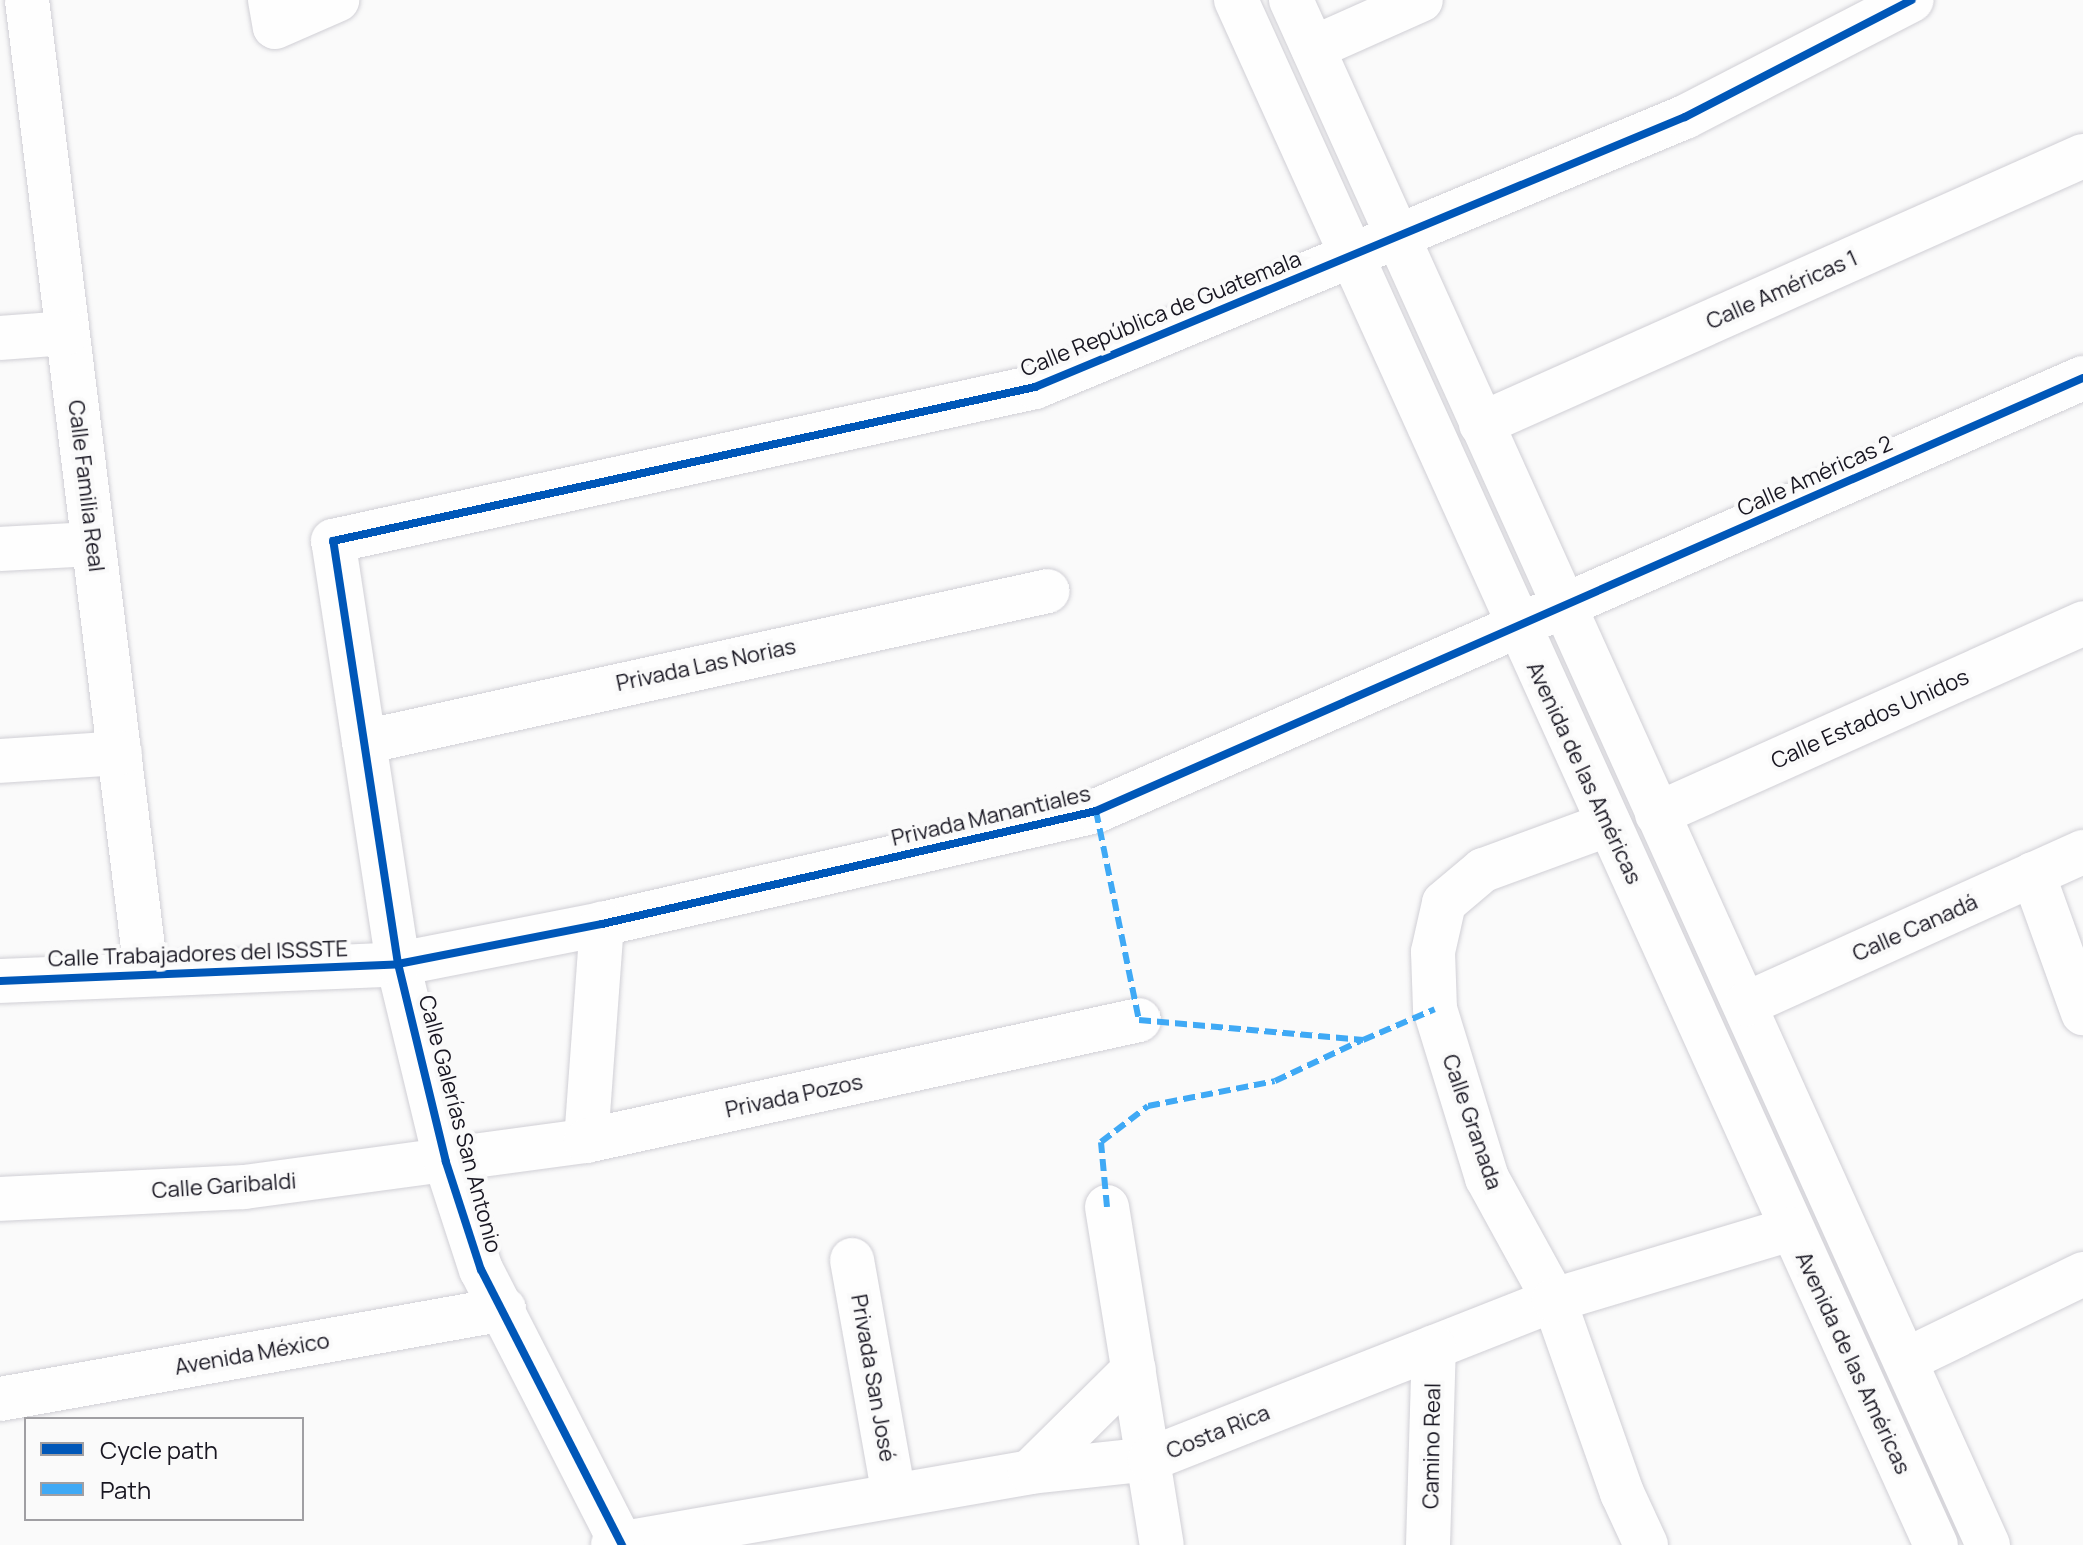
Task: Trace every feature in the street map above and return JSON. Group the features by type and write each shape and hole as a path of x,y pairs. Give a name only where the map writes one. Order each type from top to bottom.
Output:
{"street":[{"path":"273,13 337,0"},
{"name":"Avenida de las Américas","path":"1236,0 1517,627 1936,1545"},
{"path":"1291,0 1400,235 1562,608 1746,1004 1988,1545"},
{"path":"1313,48 1421,0"},
{"name":"Calle República de Guatemala","path":"333,541 1035,387 1685,117 1912,0"},
{"name":"Calle Familia Real","path":"20,29 67,333 146,972"},
{"name":"Calle Américas 1","path":"1481,424 2082,159"},
{"path":"0,338 67,333"},
{"name":"Calle Américas 2","path":"1562,608 2083,378"},
{"name":"Calle Galerías San Antonio","path":"333,541 398,964 446,1162 481,1270 504,1309 619,1544"},
{"path":"0,549 93,544"},
{"name":"Privada Las Norias","path":"364,742 1048,591"},
{"name":"Privada Manantiales","path":"398,964 602,924 1096,811 1562,608"},
{"name":"Calle Estados Unidos","path":"1657,814 2083,623"},
{"path":"0,761 120,753"},
{"name":"Calle Granada","path":"1609,824 1483,870 1444,903 1433,952 1435,1009 1487,1178 1554,1300 1622,1493 1646,1545"},
{"name":"Calle Canadá","path":"1746,1004 2083,852"},
{"path":"2033,874 2083,1013"},
{"path":"586,1141 602,924"},
{"name":"Calle Trabajadores del ISSSTE","path":"0,981 146,972 398,964"},
{"name":"Privada Pozos","path":"446,1162 586,1141 1139,1020"},
{"name":"Calle Garibaldi","path":"0,1199 244,1187 446,1162"},
{"path":"1107,1207 1162,1545"},
{"name":"Costa Rica","path":"619,1544 1030,1472 1150,1459 1554,1300 1791,1229"},
{"name":"Privada San José","path":"852,1260 894,1495"},
{"path":"1906,1360 2083,1274"},
{"name":"Avenida México","path":"0,1399 504,1309"},
{"name":"Camino Real","path":"1428,1545 1434,1347"},
{"path":"1030,1472 1134,1369"}],"marked path":[{"path":"1096,811 1139,1020 1363,1040 1435,1009"},
{"path":"1107,1207 1101,1142 1148,1106 1275,1081 1360,1041"}],"cycle path":[{"path":"622,1545 481,1270 446,1162 398,964 333,541 1035,387 1685,117 1912,0"},
{"path":"0,981 398,964 602,924 1096,811 2083,378"}]}
